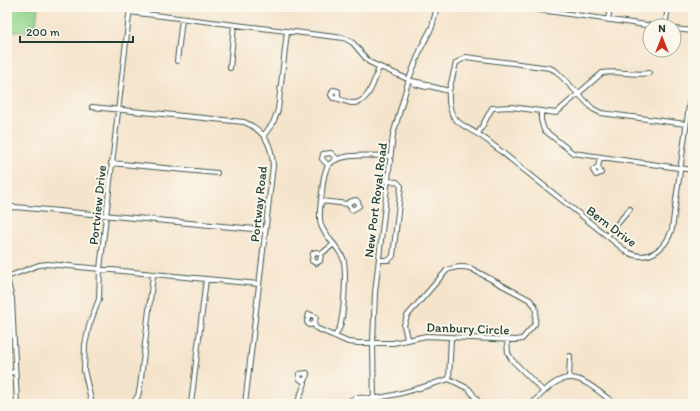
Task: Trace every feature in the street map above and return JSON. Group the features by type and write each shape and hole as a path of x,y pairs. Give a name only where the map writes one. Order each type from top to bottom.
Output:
{"street":[{"name":"Portview Drive","path":"92,404 84,370 85,345 89,326 99,298 100,269 111,163 130,7"},
{"name":"New Port Royal Road","path":"374,404 373,343 375,293 393,135 422,46 437,13 436,7"},
{"path":"520,7 551,9 608,20 642,25"},
{"path":"608,20 610,7"},
{"path":"666,18 668,7"},
{"path":"129,12 234,26 344,38 353,43 369,62 379,68 429,86 449,91"},
{"path":"177,62 182,19"},
{"path":"230,68 234,26"},
{"path":"682,30 693,31"},
{"path":"92,107 244,122 255,127 264,135 273,123 278,110 287,32"},
{"name":"Bern Drive","path":"578,94 556,71 550,68 472,57 461,59 456,64 449,91 448,107 451,113 464,127 478,134 607,236 633,255 647,255 660,250 669,239 672,228 693,77"},
{"path":"338,98 352,103 362,101 370,93 379,68"},
{"path":"478,134 492,108 512,107 541,113 556,113 602,73 614,72 639,75 649,73"},
{"path":"578,94 592,109 601,113 686,124"},
{"path":"541,113 541,120 544,130 568,150 579,155 693,170"},
{"name":"Portway Road","path":"245,404 273,166 273,156 264,135"},
{"path":"328,165 322,159 323,154 330,153 337,159"},
{"path":"335,336 341,324 345,268 343,258 321,227 321,201 324,178 328,165 337,159 347,156 390,156"},
{"path":"598,168 600,158"},
{"path":"111,163 217,173"},
{"path":"378,260 389,260 393,256 401,186 397,182 388,181"},
{"path":"321,201 348,204"},
{"path":"7,208 15,207 265,230"},
{"path":"607,236 630,209"},
{"path":"321,254 334,244"},
{"path":"17,404 12,299 7,278 39,265 48,264 259,284"},
{"name":"Danbury Circle","path":"314,324 316,328 348,342 393,343 426,336 507,340 522,339 535,324 535,306 530,300 470,268 461,266 447,270 407,316 404,325 407,339"},
{"path":"132,404 138,396 140,387 153,275"},
{"path":"191,404 206,279"},
{"path":"449,379 451,337"},
{"path":"507,340 508,353 512,360 543,391"},
{"path":"569,378 570,356"},
{"path":"7,373 15,372"},
{"path":"532,404 543,391 557,381 569,378 587,382 615,404"},
{"path":"347,404 355,397 374,398 393,395 449,379 470,389 480,404"},
{"path":"297,404 305,383 303,380"}],"green space":[{"path":"7,7 38,7 35,34 7,30"}]}
